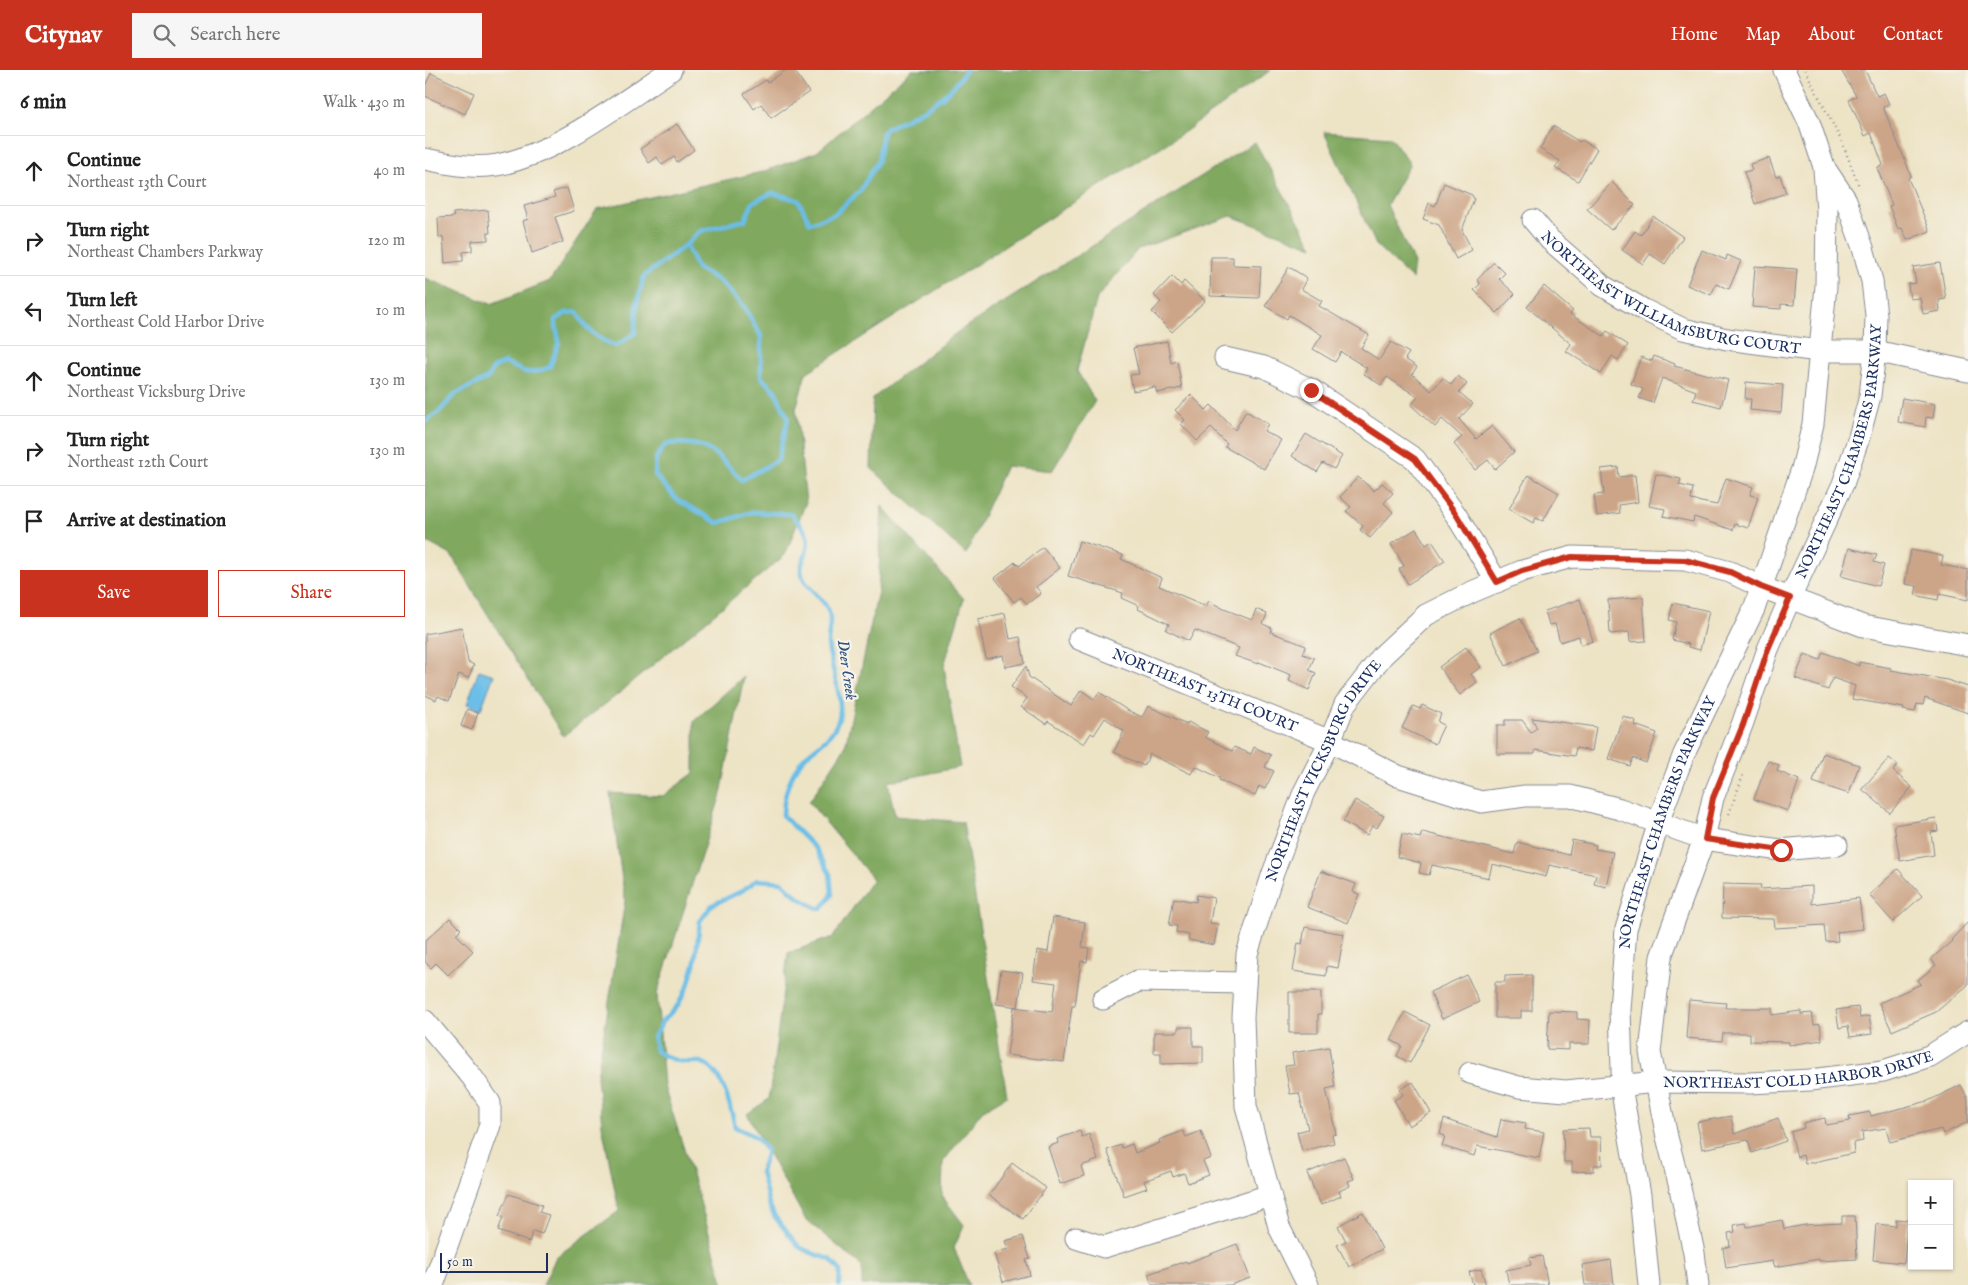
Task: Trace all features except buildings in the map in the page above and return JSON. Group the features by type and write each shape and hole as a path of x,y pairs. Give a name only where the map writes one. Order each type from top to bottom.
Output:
{"street":[{"path":"425,159 461,166 497,165 529,155 570,136 671,70"},
{"name":"NORTHEAST CHAMBERS PARKWAY","path":"1649,1285 1640,1195 1623,1098 1619,1010 1626,929 1659,823 1684,754 1753,609 1802,469 1813,424 1827,262 1827,211 1824,167 1809,122 1784,70"},
{"name":"NORTHEAST CHAMBERS PARKWAY","path":"1698,1285 1690,1235 1667,1137 1650,1052 1661,957 1705,839 1713,798 1743,725 1768,649 1846,477 1870,396 1875,351 1876,315 1872,282 1863,248 1846,200 1824,167"},
{"name":"NORTHEAST WILLIAMSBURG COURT","path":"1533,220 1550,240 1603,286 1644,310 1683,329 1727,339 1820,351 1875,351 1968,371"},
{"path":"1225,358 1264,367 1311,390 1415,459 1456,514 1497,582"},
{"name":"NORTHEAST VICKSBURG DRIVE","path":"1308,1285 1279,1227 1246,1106 1243,1018 1245,983 1247,954 1273,874 1304,792 1330,741 1345,704 1383,655 1426,616 1522,571 1572,557 1685,560 1730,572 1761,587"},
{"path":"1761,587 1863,626 1968,645"},
{"name":"NORTHEAST 13TH COURT","path":"1079,639 1330,741 1398,776 1481,802 1525,796 1570,796 1620,809 1705,839"},
{"path":"1705,839 1781,850 1837,845"},
{"path":"1103,999 1117,990 1138,981 1245,983"},
{"path":"425,1021 472,1077 490,1103 490,1125 433,1285"},
{"name":"NORTHEAST COLD HARBOR DRIVE","path":"1470,1073 1519,1087 1566,1091 1657,1082 1750,1083 1809,1080 1883,1071 1930,1056 1968,1032"},
{"path":"1076,1238 1104,1247 1270,1194"}],"green space":[{"path":"912,70 1271,70 1186,131 806,373 796,409 806,502 785,555 612,699 563,736 451,555 425,541 425,278 491,304 550,281 597,209 762,172 817,152"},
{"path":"1324,132 1391,137 1410,164 1387,205 1414,263 1412,279 1376,245"},
{"path":"1255,142 1313,247 1231,216 1138,249 1097,298 1077,371 1095,401 1052,471 1006,466 966,554 871,468 873,398 959,331"},
{"path":"882,506 964,599 944,666 960,767 888,782 895,816 963,822 1007,1096 982,1111 943,1162 942,1196 964,1225 954,1248 969,1285 862,1285 862,1266 805,1219 747,1114 769,1099 788,953 833,937 873,879 809,802 845,747 878,591"},
{"path":"744,676 721,794 657,994 664,1086 724,1285 543,1285 556,1257 619,1211 602,1125 597,1077 625,901 610,793 663,796 694,773 694,721"}],"water":[{"path":"479,670 494,675 481,709 467,704"}],"waterway":[{"name":"Deer Creek","path":"839,1285 840,1270 830,1259 799,1247 775,1217 769,1204 761,1172 767,1151 756,1137 735,1127 720,1080 708,1065 700,1062 677,1061 659,1053 656,1051 654,1037 662,1022 678,1005 688,986 695,961 700,921 712,905 742,891 757,880 782,882 800,898 821,909 832,895 830,874 816,849 783,816 786,791 797,767 832,732 840,713 839,694 828,643 830,616 826,606 804,580 801,566 808,547 808,541 803,527 791,514 752,512 718,523 676,499 655,475 656,458 666,444 680,443 701,446 717,455 742,480 778,460 788,418 775,391 761,377 761,336 744,307 720,281 697,268 686,245 700,231 745,220 753,202 772,193 798,200 810,223 835,214 860,191 878,161 883,132 941,98 959,81 966,70"},
{"path":"425,422 441,410 455,394 488,378 494,367 505,363 530,373 550,367 559,342 555,320 566,313 577,312 584,324 593,333 616,346 635,333 637,303 644,276 686,245"}],"route":[{"path":"1311,390 1415,459 1456,514 1497,582 1522,571 1572,557 1685,560 1730,572 1790,598 1768,649 1743,725 1713,798 1705,839 1781,850"}]}
